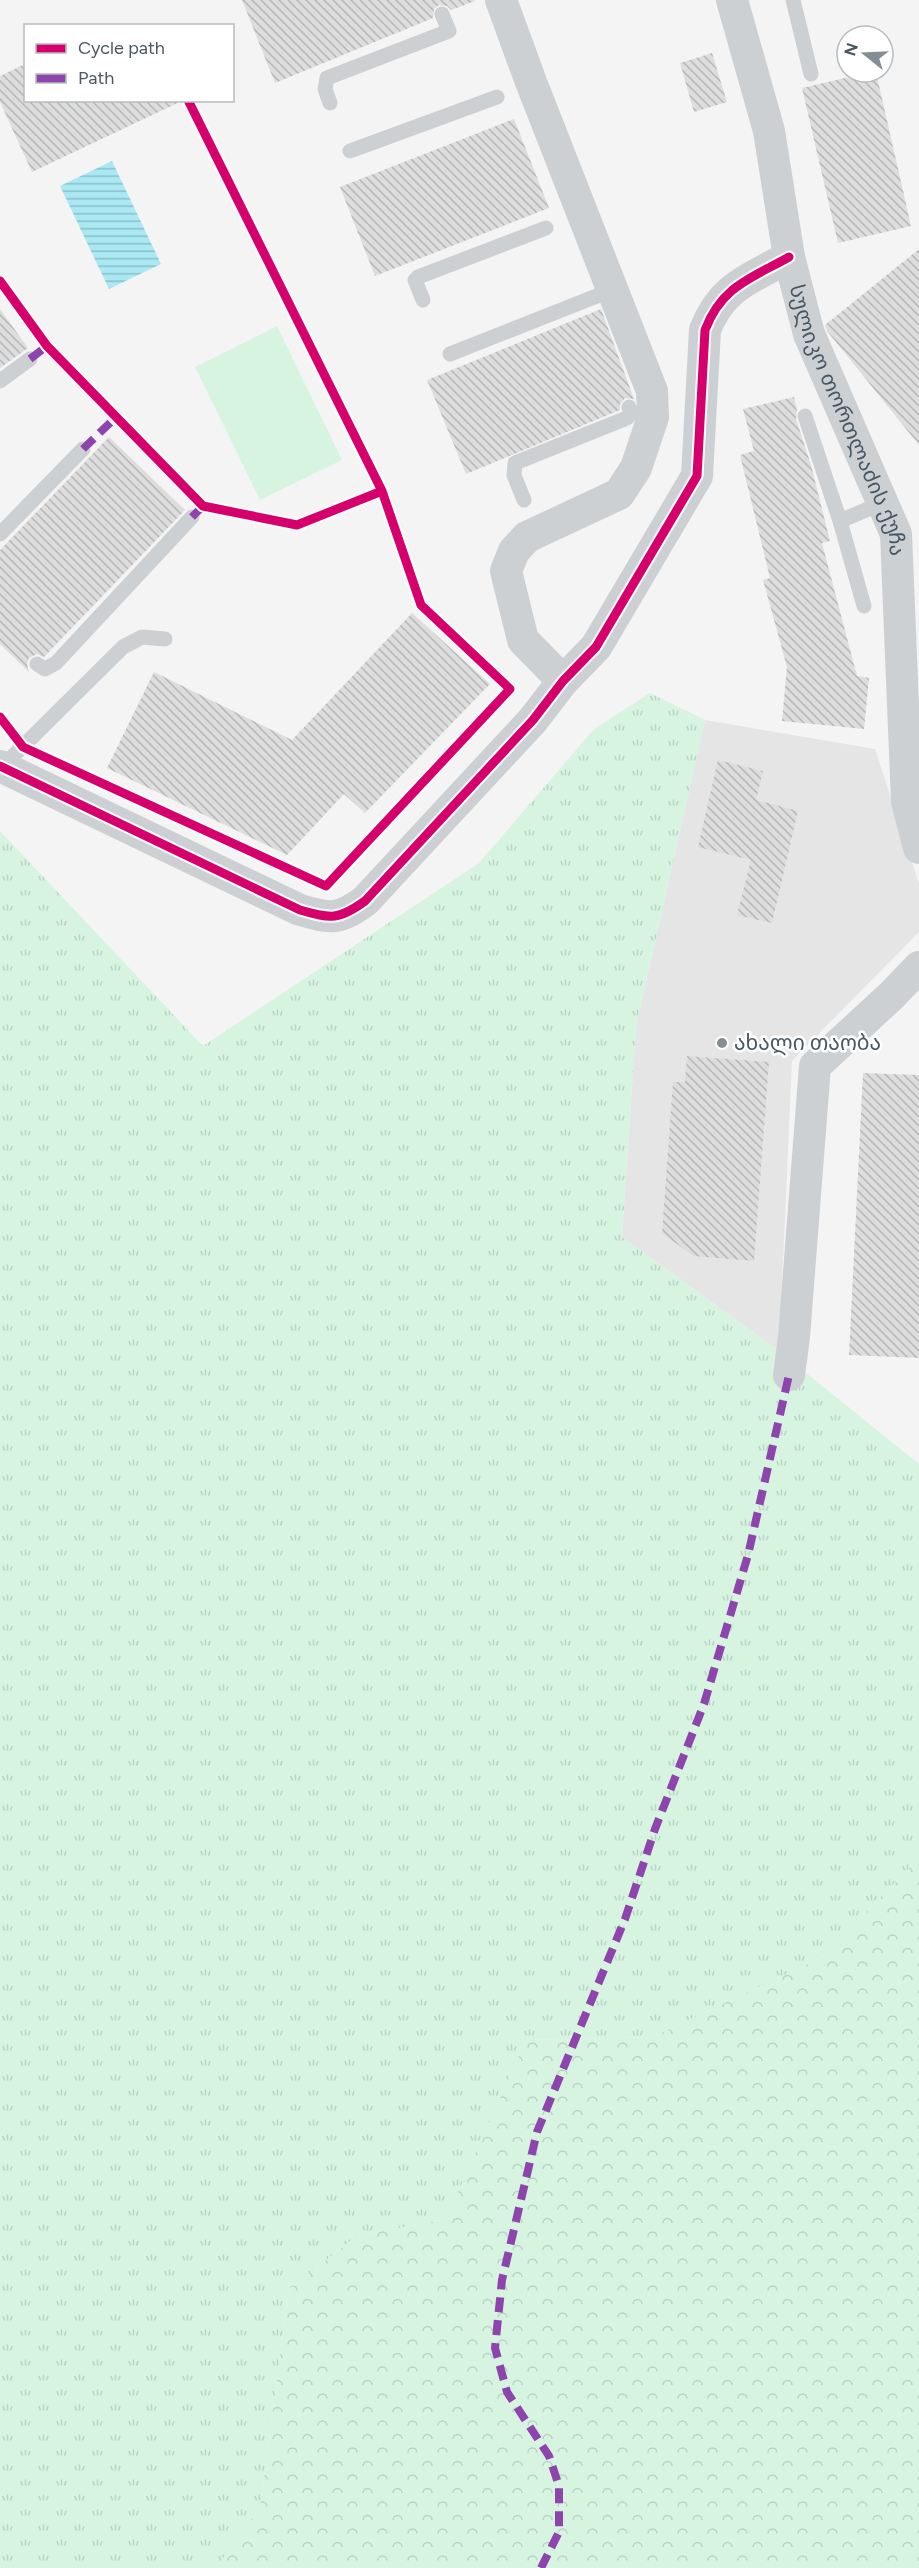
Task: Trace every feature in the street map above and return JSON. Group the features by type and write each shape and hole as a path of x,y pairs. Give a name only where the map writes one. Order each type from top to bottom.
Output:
{"street":[{"path":"501,0 597,301 652,391 652,417 636,468 619,494 527,537 514,552 506,571 523,640 563,681"},
{"name":"სულიკო თორთლაძის ქუჩა","path":"732,0 769,131 789,257 809,334 896,534 907,802 919,848"},
{"path":"1,767 300,910 323,917 346,915 365,901 533,720 563,681 596,647 697,476 705,330 713,309 728,291 789,257"},
{"path":"789,1375 815,1066 919,967"}],"lane":[{"path":"793,0 811,74"},
{"path":"330,103 324,83 327,78 449,31 442,14"},
{"path":"350,152 497,97"},
{"path":"423,300 416,280 418,277 546,228"},
{"path":"450,354 597,301"},
{"path":"0,381 30,359"},
{"path":"524,500 514,475 515,464 627,418 631,413 629,407"},
{"path":"805,416 840,521 864,606"},
{"path":"0,534 82,449"},
{"path":"840,521 882,503"},
{"path":"37,664 45,669 56,663 192,517"},
{"path":"1,767 123,647 142,637 165,639"}],"shaded area":[{"name":"ახალი თაობა","path":"705,720 875,749 919,884 919,932 792,1061 779,1351 622,1237 636,1026"}],"green space":[{"path":"277,326 342,460 260,500 195,367"},
{"path":"650,693 705,720 636,1026 622,1237 779,1351 919,1464 919,1858 822,1957 653,2037 526,2040 446,2219 357,2236 289,2289 260,2508 216,2568 0,2568 0,831 203,1046 479,863 594,729"},
{"path":"919,1858 919,2568 216,2568 260,2508 289,2289 357,2236 446,2219 526,2040 653,2037 822,1957"}],"water":[{"path":"112,161 161,264 109,289 60,186"}],"building":[{"path":"242,0 475,1 451,10 447,6 439,5 434,9 433,18 275,83"},
{"path":"712,53 727,102 694,112 680,63"},
{"path":"24,64 24,102 180,102 32,172 0,102 0,76"},
{"path":"835,80 835,84 879,84 911,226 838,243 802,88"},
{"path":"514,119 549,208 375,276 340,187"},
{"path":"919,249 919,445 827,331 825,325"},
{"path":"0,309 28,348 0,368"},
{"path":"601,309 634,399 625,398 620,404 620,410 466,474 427,380"},
{"path":"794,397 797,410 796,419 811,465 830,541 822,543 857,676 869,678 864,729 782,721 787,667 763,580 770,578 740,455 754,451 743,409"},
{"path":"109,437 185,510 44,657 37,654 29,658 27,664 29,672 0,644 0,550"},
{"path":"412,613 490,684 365,813 344,794 287,855 107,768 154,672 292,740"},
{"path":"718,760 763,771 756,800 798,811 772,923 737,915 751,860 698,847"},
{"path":"687,1056 769,1062 754,1261 693,1256 662,1233 673,1082 685,1082"},
{"path":"863,1073 919,1075 919,1358 849,1355"}],"marked path":[{"path":"30,359 47,346"},
{"path":"83,449 116,417"},
{"path":"192,517 203,506"},
{"path":"541,2568 559,2532 559,2486 549,2456 507,2392 495,2348 502,2280 537,2132 625,1919 655,1829 704,1704 748,1555 789,1375"}],"cycle path":[{"path":"0,717 23,747 326,886 510,689 421,605 382,491 189,102"},
{"path":"0,766 300,910 334,916 356,907 365,901 533,720 563,681 596,647 697,476 705,330 712,315 720,303 739,285 789,257"},
{"path":"0,281 47,346 203,506 297,525 382,491"}],"place":[{"name":"ახალი თაობა","path":"722,1043"}]}
